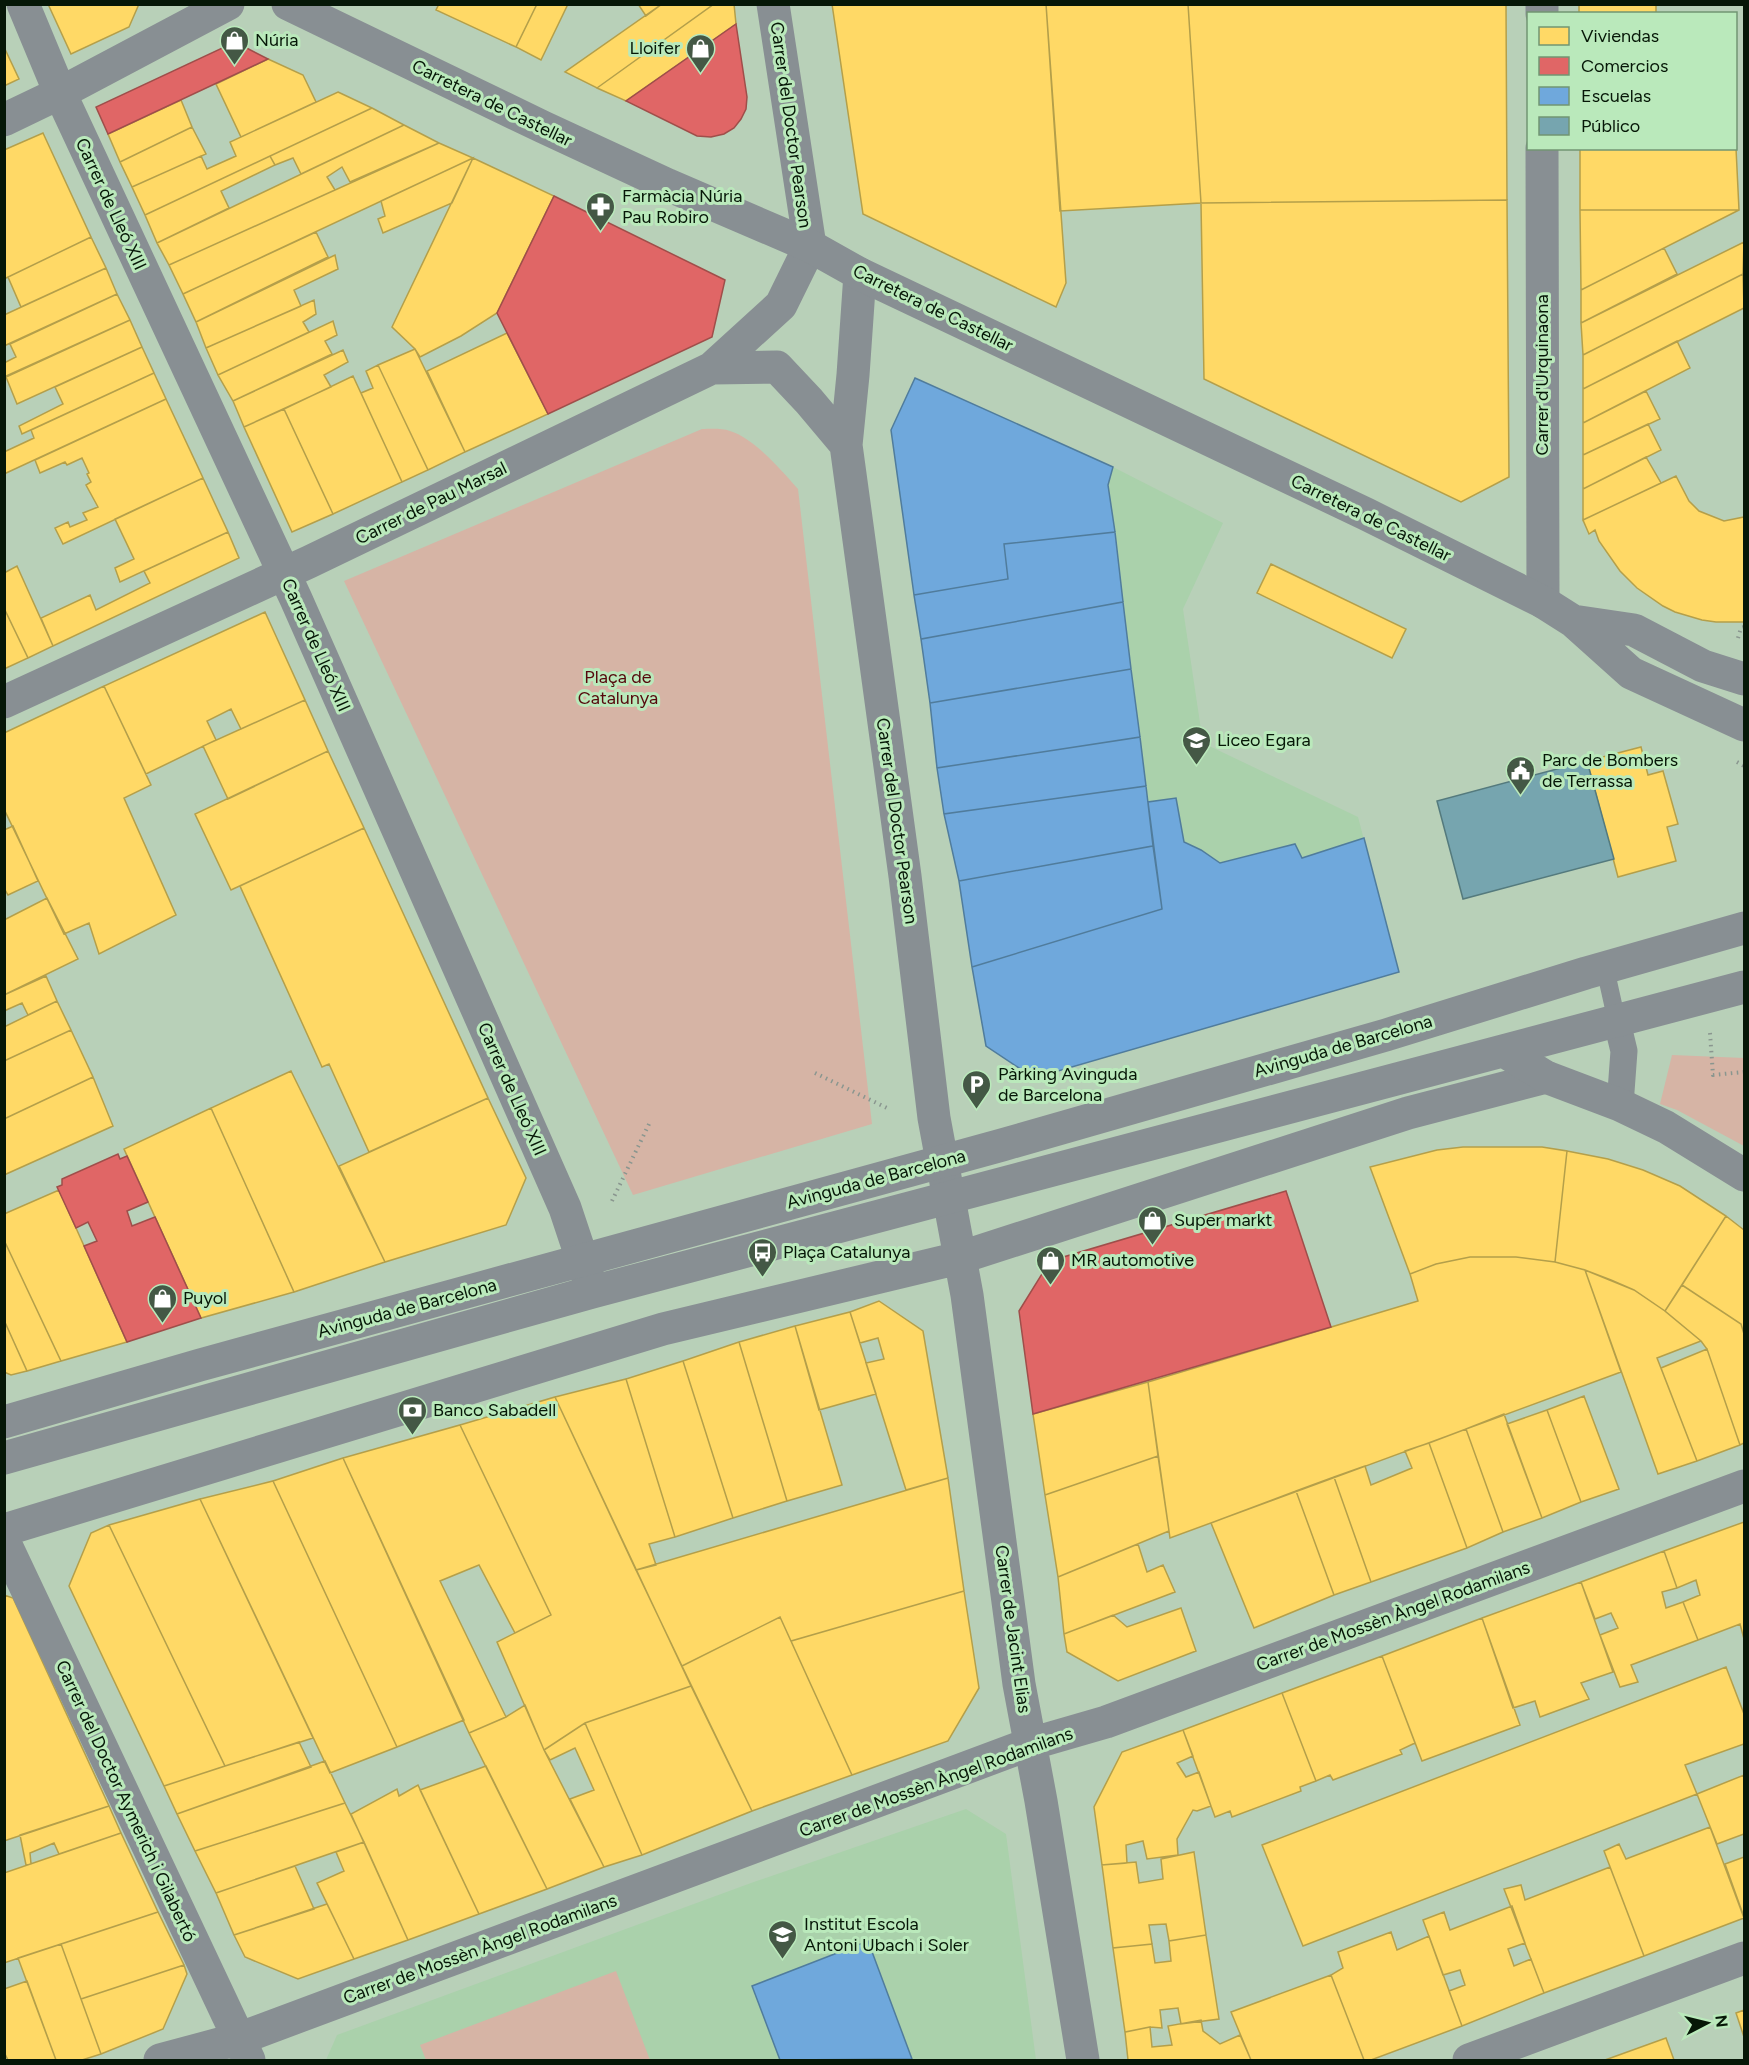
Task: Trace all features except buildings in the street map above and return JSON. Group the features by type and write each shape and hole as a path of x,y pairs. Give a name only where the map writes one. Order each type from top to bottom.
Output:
{"street":[{"name":"Carrer de Lleó XIII","path":"23,4 60,93 284,574 565,1208 592,1292"},
{"path":"4,120 228,4"},
{"name":"Carretera de Castellar","path":"288,4 668,185 810,246 860,274 1366,514 1543,602 1573,621 1631,674 1744,725"},
{"name":"Carrer del Doctor Pearson","path":"773,4 810,246"},
{"name":"Carrer d'Urquinaona","path":"1542,150 1543,602"},
{"name":"Carrer de Pau Marsal","path":"4,702 284,574 712,368 781,304 810,246"},
{"name":"Carrer del Doctor Pearson","path":"860,274 846,445 905,876 941,1162 948,1197"},
{"path":"712,368 777,367 846,445"},
{"name":"Carretera de Castellar","path":"1573,621 1634,630 1703,666 1744,679"},
{"name":"Avinguda de Barcelona","path":"4,1422 200,1365 941,1162 1386,1035 1744,928"},
{"name":"Avinguda de Barcelona","path":"4,1458 592,1292 1744,987"},
{"path":"1617,1022 1624,1051 1620,1106"},
{"path":"1504,1051 1546,1077 1666,1127 1744,1175"},
{"path":"1422,1109 1453,1064"},
{"path":"4,1530 663,1329 959,1258 1422,1109 1546,1077"},
{"name":"Carrer de Jacint Elias","path":"948,1197 967,1295 1019,1684 1083,2061"},
{"name":"Carrer de Mossèn Àngel Rodamilans","path":"160,2061 244,2050 1030,1744 1117,1718 1744,1486"},
{"name":"Carrer del Doctor Aymerich i Gilabertó","path":"4,1541 244,2050"},
{"path":"1469,2061 1744,1958"}],"lane":[{"path":"1605,968 1617,1022"}],"path":[{"path":"1709,1028 1713,1075 1744,1072"},
{"path":"815,1073 888,1109"},
{"path":"612,1201 649,1124"}],"shaded area":[{"name":"Liceo Egara","path":"1113,467 1223,523 1183,609 1203,743 1358,817 1399,972 1034,1078 986,1046 972,967 1162,909 1108,485"},
{"name":"Institut Escola Antoni Ubach i Soler","path":"966,1809 1006,1834 1036,2060 326,2060 337,2035 751,1883"}],"green space":[{"name":"Plaça de Catalunya","path":"702,429 727,430 748,440 767,456 798,489 872,1124 633,1195 344,581"},
{"path":"1672,1055 1744,1058 1744,1146 1677,1110 1660,1104"},
{"path":"616,1971 650,2060 426,2060 420,2045"}],"place":[{"name":"Núria","path":"234,66"},
{"name":"Lloifer","path":"701,74"},
{"name":"Farmàcia Núria Pau Robiro","path":"601,232"},
{"name":"Liceo Egara","path":"1196,766"},
{"name":"Parc de Bombers de Terrassa","path":"1521,796"},
{"name":"Pàrking Avinguda de Barcelona","path":"977,1110"},
{"name":"Super markt","path":"1153,1246"},
{"name":"Plaça Catalunya","path":"762,1278"},
{"name":"MR automotive","path":"1050,1286"},
{"name":"Puyol","path":"162,1324"},
{"name":"Banco Sabadell","path":"412,1436"},
{"name":"Institut Escola Antoni Ubach i Soler","path":"783,1960"}]}
